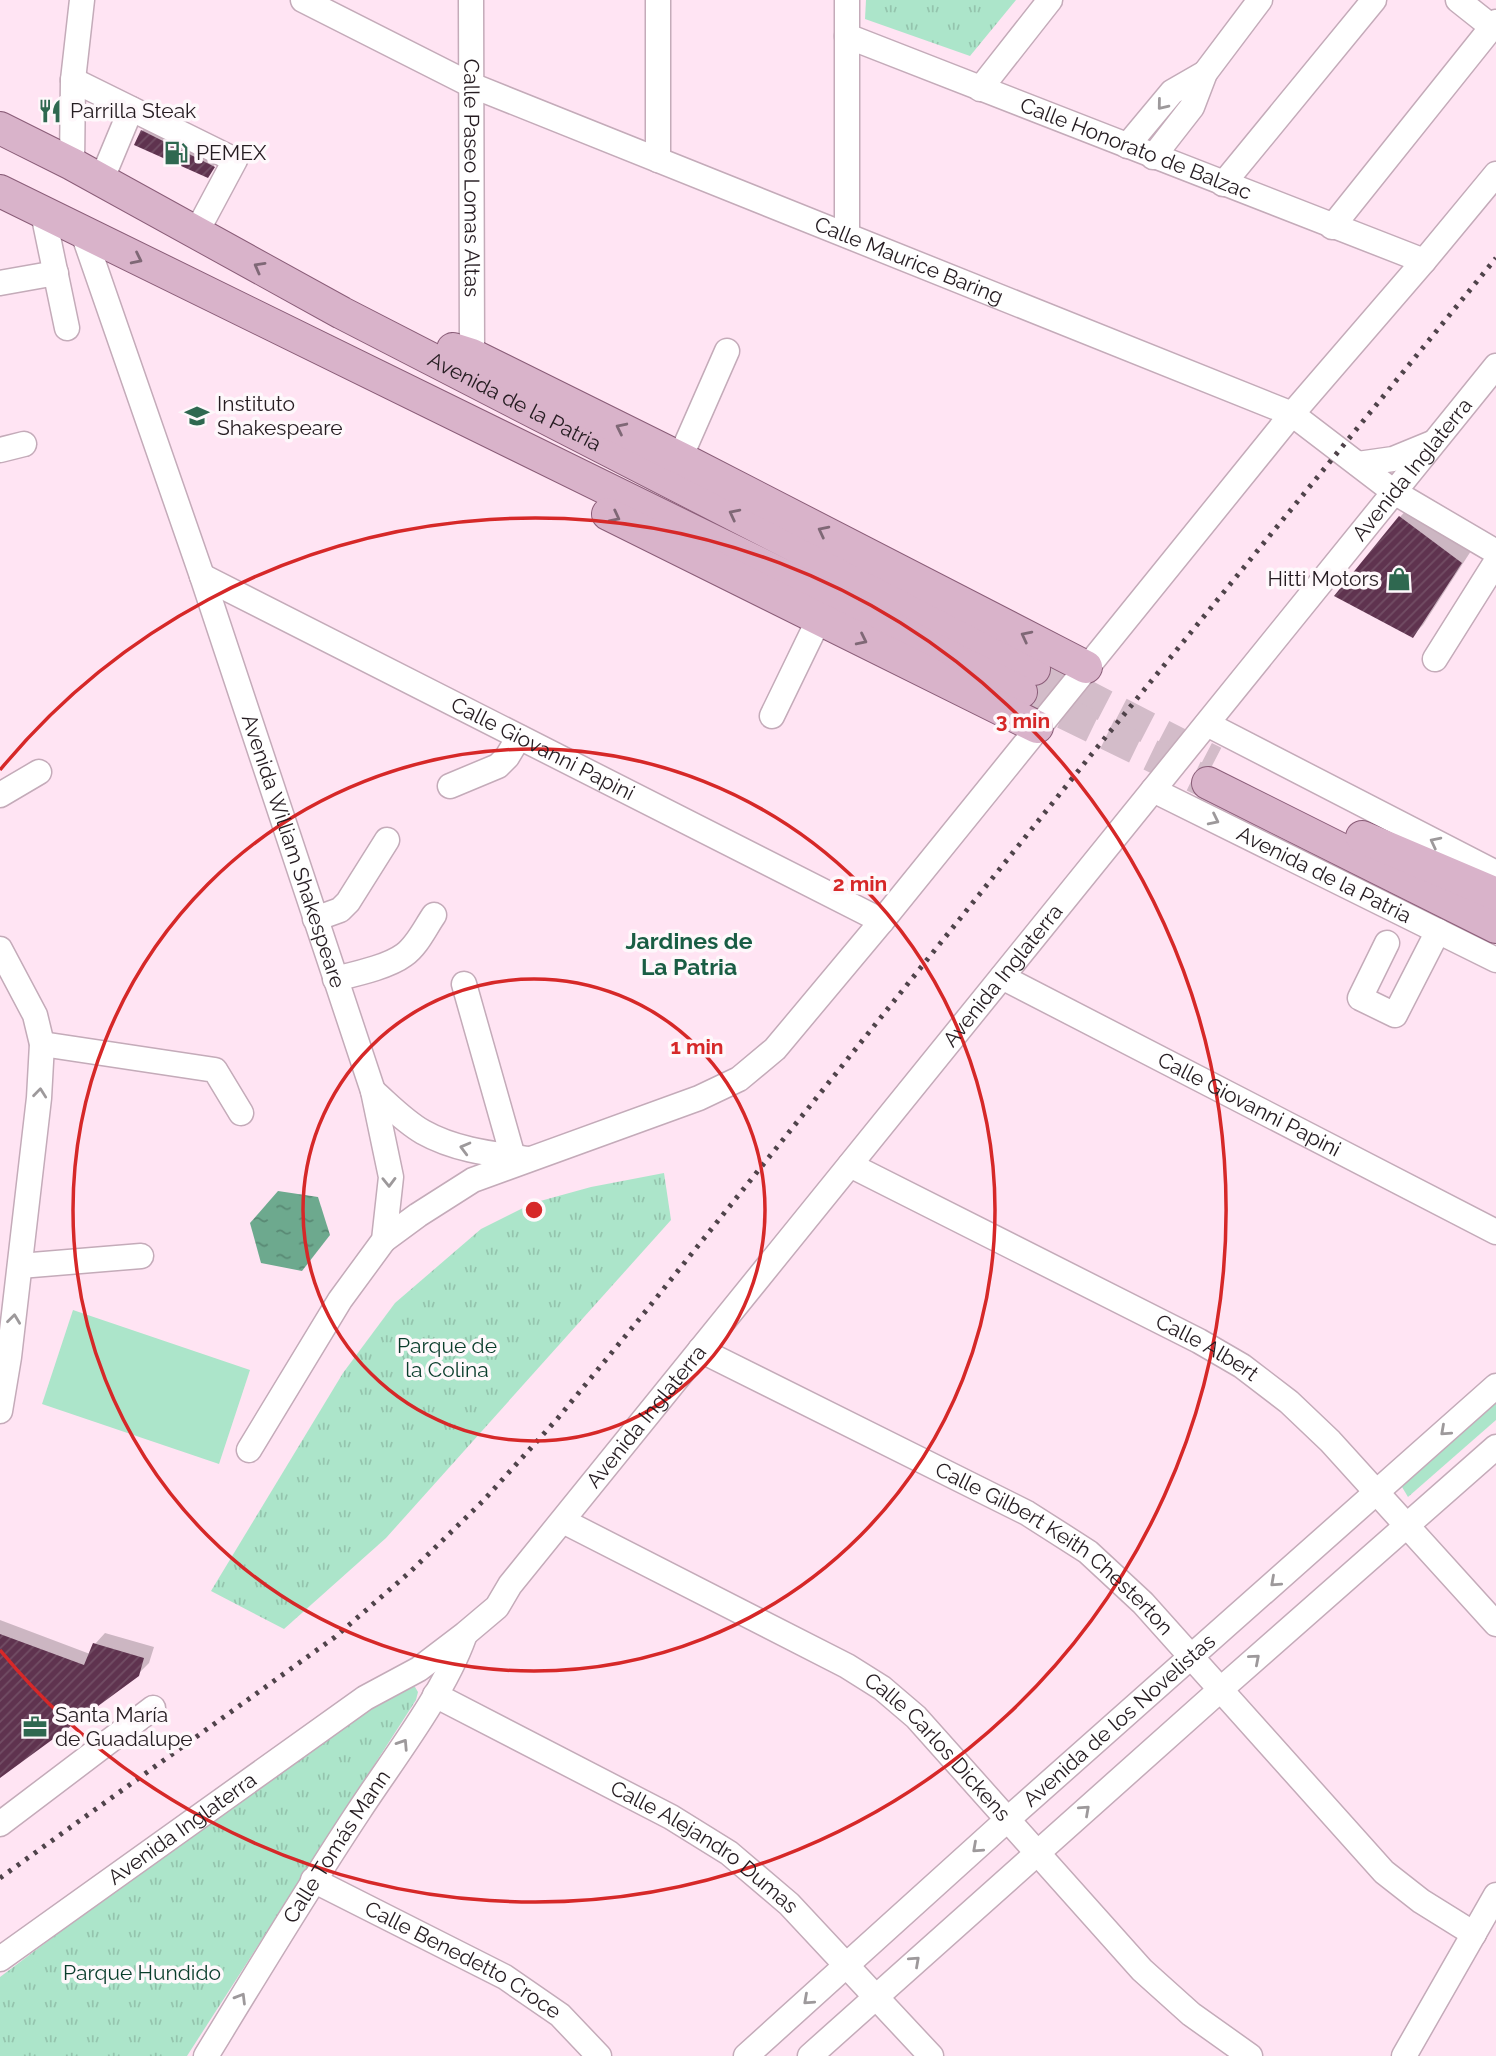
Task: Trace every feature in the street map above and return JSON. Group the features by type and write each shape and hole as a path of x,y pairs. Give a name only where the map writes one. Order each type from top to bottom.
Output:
{"main road":[{"name":"Avenida de la Patria","path":"0,128 72,164 319,300 1028,681 300,339 3,196"},
{"path":"0,152 26,161 72,164"},
{"path":"319,300 472,355 680,458 1086,667"},
{"path":"300,339 427,421 1037,727"},
{"name":"Avenida de la Patria","path":"1211,773 1334,834 1496,905"},
{"name":"Avenida de la Patria","path":"1334,834 1496,927"},
{"path":"1334,834 1496,894"},
{"path":"1334,834 1404,896 1496,944"}],"street":[{"path":"72,164 73,80 82,0"},
{"name":"Calle Maurice Baring","path":"303,0 471,85 1292,414 1394,492 1496,552"},
{"name":"Calle Paseo Lomas Altas","path":"471,0 472,355"},
{"path":"658,0 658,160"},
{"path":"846,0 847,235"},
{"path":"980,89 1050,0"},
{"path":"1153,157 1192,107 1205,73 1260,0"},
{"path":"1223,184 1374,0"},
{"path":"1332,227 1494,25 1458,0"},
{"name":"Calle Honorato de Balzac","path":"847,36 1424,261"},
{"path":"1127,146 1172,92 1205,73"},
{"path":"73,80 236,160 196,233"},
{"path":"101,181 131,109"},
{"path":"384,1240 473,1180 522,1158 699,1098 739,1079 775,1049 1292,414 1496,174"},
{"path":"43,213 67,328"},
{"name":"Avenida William Shakespeare","path":"83,233 202,576 373,1091 391,1177 384,1240 340,1300 249,1451"},
{"path":"0,284 56,273"},
{"path":"680,458 727,351"},
{"name":"Avenida Inglaterra","path":"0,1959 365,1698 419,1669 497,1608 510,1585 1496,366"},
{"path":"1358,464 1393,459 1435,441"},
{"path":"1435,659 1496,562"},
{"name":"Calle Giovanni Papini","path":"202,576 882,920"},
{"path":"772,716 819,619"},
{"path":"1207,724 1496,873"},
{"path":"450,786 498,766 519,737"},
{"path":"0,795 39,772"},
{"name":"Avenida de la Patria","path":"1153,790 1496,960"},
{"path":"316,919 340,910 348,902 387,839"},
{"path":"335,979 403,957 414,946 434,915"},
{"path":"1387,943 1360,998 1395,1015 1438,931"},
{"path":"0,949 36,1015 42,1044 42,1071 20,1266 0,1411"},
{"name":"Calle Giovanni Papini","path":"1002,976 1496,1232"},
{"path":"464,984 522,1158"},
{"path":"42,1044 215,1070 242,1113"},
{"path":"373,1091 422,1132 444,1142 467,1149 522,1158"},
{"path":"381,1139 385,1121 392,1118 406,1120"},
{"name":"Calle Albert","path":"849,1165 1199,1341 1242,1366 1297,1410 1330,1441 1496,1624"},
{"path":"20,1266 141,1256"},
{"name":"Calle Gilbert Keith Chesterton","path":"700,1350 1027,1513 1088,1552 1143,1603 1384,1872 1421,1901 1474,1934"},
{"name":"Avenida de los Novelistas","path":"746,2056 1496,1386"},
{"name":"Avenida de los Novelistas","path":"810,2056 1496,1447"},
{"name":"Calle Carlos Dickens","path":"563,1521 847,1666 882,1688 916,1717 1142,1970 1191,2014 1250,2056"},
{"name":"Avenida Inglaterra","path":"365,1698 384,1676 510,1585"},
{"name":"Calle Tomás Mann","path":"206,2056 313,1880 435,1695 458,1654 465,1634"},
{"name":"Calle Alejandro Dumas","path":"435,1695 671,1817 710,1841 789,1904 931,2056"},
{"path":"0,1824 153,1708"},
{"name":"Calle Benedetto Croce","path":"313,1880 505,1977 560,2015 599,2056"},
{"path":"1404,2056 1494,1901"}],"green space":[{"path":"866,0 1016,0 970,56 865,19"},
{"name":"Parque de la Colina","path":"664,1173 671,1220 386,1538 284,1629 211,1591 343,1373 395,1303 481,1229 533,1203 591,1187"},
{"path":"73,1310 250,1370 219,1464 42,1404"},
{"path":"1496,1397 1496,1420 1408,1497 1399,1482"},
{"name":"Parque Hundido","path":"405,1684 415,1687 418,1692 416,1700 187,2056 0,2056 0,1977 153,1862"}],"water":[{"path":"278,1191 318,1197 330,1235 302,1271 261,1263 250,1223"}],"building":[{"name":"PEMEX","path":"141,130 215,167 208,178 134,145"},
{"name":"Hitti Motors","path":"1399,516 1462,563 1413,638 1334,596"},
{"name":"Santa María de Guadalupe","path":"0,1634 84,1665 93,1643 144,1658 139,1676 0,1778"}],"tunnel":[{"path":"1034,669 1214,762"},
{"path":"1021,692 1208,783"}],"railway":[{"path":"0,1878 335,1637 410,1572 483,1501 558,1418 641,1317 1091,755 1496,258"}],"place":[{"name":"Parrilla Steak","path":"50,111"},
{"name":"PEMEX","path":"176,153"},
{"name":"Instituto Shakespeare","path":"197,416"},
{"name":"Hitti Motors","path":"1399,579"},
{"name":"Santa María de Guadalupe","path":"35,1727"}],"district":[{"name":"Jardines de La Patria","path":"689,954"}]}
